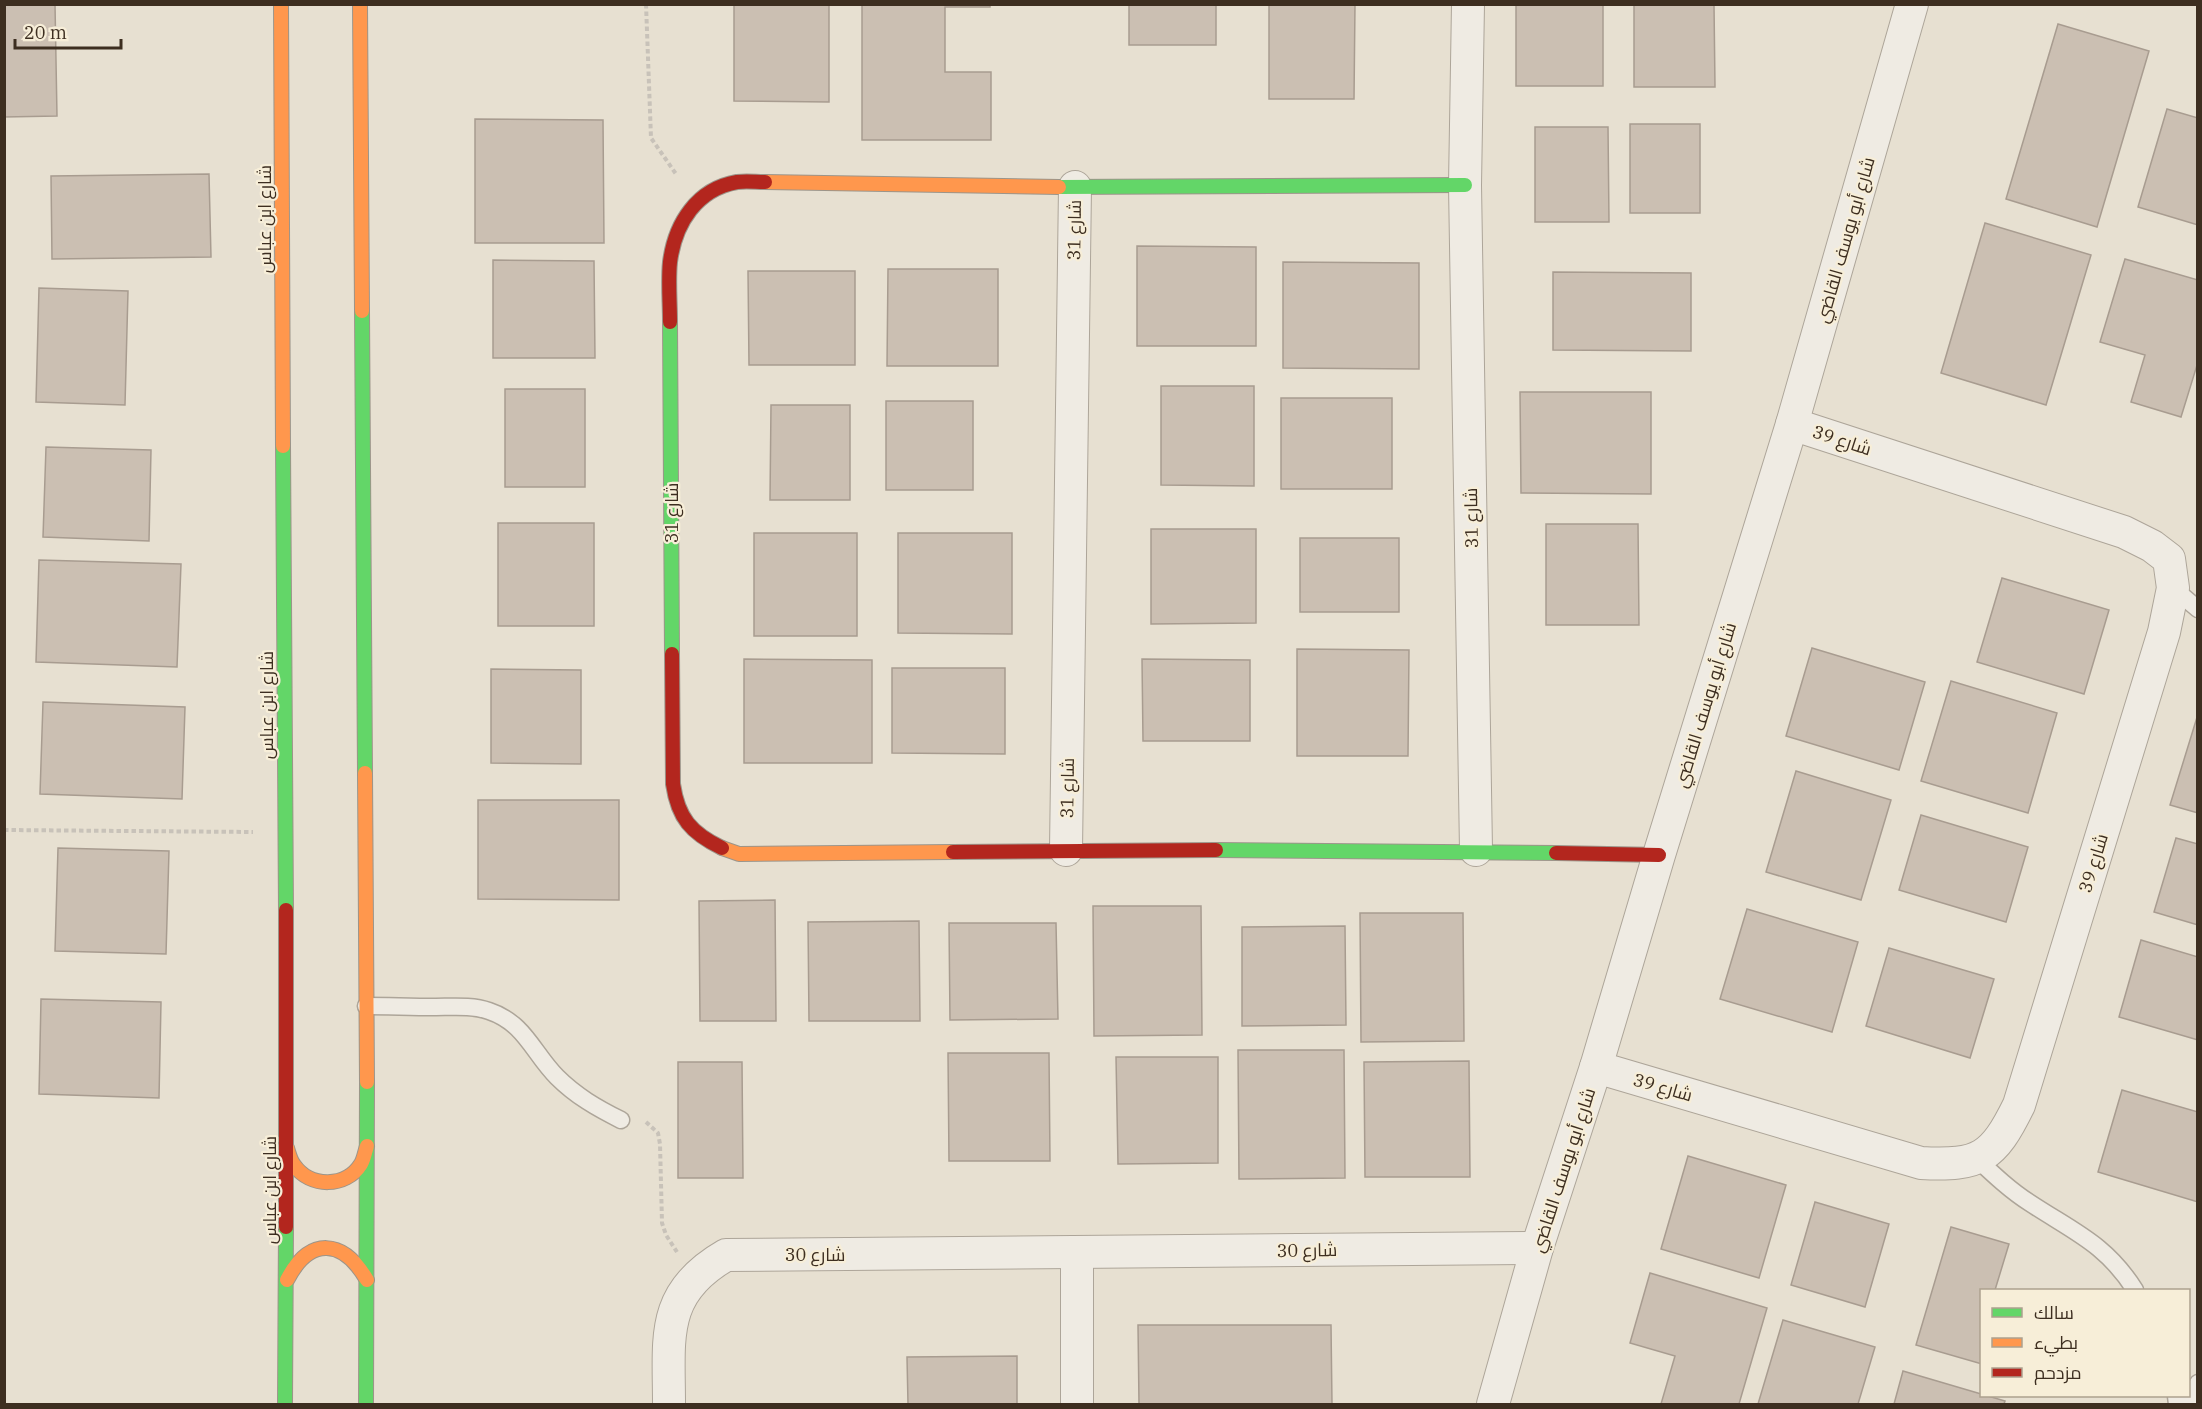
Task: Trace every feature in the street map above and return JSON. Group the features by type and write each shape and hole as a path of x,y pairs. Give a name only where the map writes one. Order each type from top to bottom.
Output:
{"street":[{"name":"شارع ابن عباس","path":"281,4 287,1148 285,1404"},
{"path":"360,4 367,1146 366,1404"},
{"name":"شارع 31","path":"1468,4 1465,185 1476,850"},
{"name":"شارع أبو يوسف القاضي","path":"1493,1404 1537,1248 1596,1067 1792,424 1912,4"},
{"name":"شارع 31","path":"1465,185 1075,187 738,182 708,191 695,202 685,216 676,237 670,261 673,784 677,807 688,824 702,838 720,848 739,854 1066,850 1476,850 1659,855"},
{"name":"شارع 31","path":"1066,850 1075,187"},
{"name":"شارع 39","path":"1596,1067 1921,1163 1951,1164 1977,1159 1994,1148 2006,1131 2019,1105 2164,632 2173,588 2169,559 2152,546 2124,532 1792,424"},
{"path":"287,1148 292,1164 304,1177 320,1183 337,1183 352,1175 363,1162 367,1146"},
{"path":"287,1280 292,1266 304,1254 319,1248 334,1248 349,1254 360,1265 367,1280"},
{"name":"شارع 30","path":"669,1404 669,1339 672,1315 681,1295 693,1278 707,1265 726,1255 1537,1248"},
{"path":"1077,1253 1077,1404"}],"lane":[{"path":"2173,588 2198,609"},
{"path":"366,1006 468,1007 489,1011 509,1021 526,1036 555,1075 575,1093 621,1120"},
{"path":"1977,1159 2001,1182 2028,1202 2088,1238 2109,1256 2134,1289"},
{"path":"2189,1404 2198,1383"}],"path":[{"path":"646,4 651,138 695,202"},
{"path":"4,830 285,832"},
{"path":"621,1120 639,1119 650,1124 658,1133 662,1223 666,1235 693,1278"}],"building":[{"path":"4,4 55,4 57,116 4,117"},
{"path":"734,4 829,4 829,102 734,101"},
{"path":"862,4 990,4 990,7 945,7 945,72 991,72 991,140 862,140"},
{"path":"1129,4 1216,4 1216,45 1129,45"},
{"path":"1269,4 1355,4 1354,99 1269,99"},
{"path":"1516,4 1603,4 1603,86 1516,86"},
{"path":"1634,4 1714,4 1715,87 1634,87"},
{"path":"2058,24 2149,51 2097,227 2006,199"},
{"path":"2167,109 2198,118 2198,225 2138,207"},
{"path":"475,119 603,120 604,243 475,243"},
{"path":"1630,124 1700,124 1700,213 1630,213"},
{"path":"1535,127 1608,127 1609,222 1535,222"},
{"path":"209,174 211,257 52,259 51,176"},
{"path":"1985,223 2091,255 2046,405 1941,373"},
{"path":"1137,246 1256,247 1256,346 1137,346"},
{"path":"2125,259 2198,280 2198,362 2181,417 2131,402 2145,355 2100,342"},
{"path":"493,260 594,261 595,358 493,358"},
{"path":"1283,262 1419,263 1419,369 1283,368"},
{"path":"888,269 998,269 998,366 887,366"},
{"path":"748,271 855,271 855,365 749,365"},
{"path":"1553,272 1691,273 1691,351 1553,350"},
{"path":"39,288 128,291 125,405 36,402"},
{"path":"1161,386 1254,386 1254,486 1161,485"},
{"path":"505,389 585,389 585,487 505,487"},
{"path":"1520,392 1651,392 1651,494 1521,493"},
{"path":"1281,398 1392,398 1392,489 1281,489"},
{"path":"886,401 973,401 973,490 886,490"},
{"path":"771,405 850,405 850,500 770,500"},
{"path":"46,447 151,450 149,541 43,537"},
{"path":"498,523 594,523 594,626 498,626"},
{"path":"1546,524 1638,524 1639,625 1546,625"},
{"path":"1151,529 1256,529 1256,623 1151,624"},
{"path":"754,533 857,533 857,636 754,636"},
{"path":"898,533 1012,533 1012,634 898,633"},
{"path":"1300,538 1399,538 1399,612 1300,612"},
{"path":"39,560 181,564 177,667 36,662"},
{"path":"2002,578 2109,610 2084,694 1977,662"},
{"path":"1812,648 1925,682 1899,770 1786,736"},
{"path":"1297,649 1409,650 1408,756 1297,756"},
{"path":"744,659 872,660 872,763 744,763"},
{"path":"1142,659 1250,660 1250,741 1143,741"},
{"path":"892,668 1005,668 1005,754 892,753"},
{"path":"491,669 581,670 581,764 491,763"},
{"path":"1951,681 2057,713 2028,813 1921,781"},
{"path":"43,702 185,707 182,799 40,794"},
{"path":"2198,714 2198,813 2170,805"},
{"path":"1796,771 1891,800 1861,900 1766,872"},
{"path":"478,800 619,800 619,900 478,899"},
{"path":"1921,815 2028,847 2006,922 1899,890"},
{"path":"2176,838 2198,844 2198,925 2154,912"},
{"path":"58,848 169,851 166,954 55,951"},
{"path":"775,900 776,1021 700,1021 699,901"},
{"path":"1093,906 1201,906 1202,1035 1094,1036"},
{"path":"1747,909 1858,942 1832,1032 1720,999"},
{"path":"1360,913 1463,913 1464,1041 1361,1042"},
{"path":"919,921 920,1021 809,1021 808,922"},
{"path":"949,923 1056,923 1058,1019 950,1020"},
{"path":"1345,926 1346,1025 1242,1026 1242,927"},
{"path":"2141,940 2198,957 2198,1040 2119,1017"},
{"path":"1889,948 1994,979 1970,1058 1866,1026"},
{"path":"41,999 161,1002 159,1098 39,1094"},
{"path":"1238,1050 1344,1050 1345,1178 1239,1179"},
{"path":"948,1053 1049,1053 1050,1161 949,1161"},
{"path":"1116,1057 1218,1057 1218,1163 1118,1164"},
{"path":"1469,1061 1470,1177 1365,1177 1364,1062"},
{"path":"678,1062 742,1062 743,1178 678,1178"},
{"path":"2122,1090 2198,1112 2198,1202 2098,1172"},
{"path":"1688,1156 1786,1185 1759,1278 1661,1249"},
{"path":"1815,1202 1889,1224 1865,1307 1791,1285"},
{"path":"1951,1227 2009,1244 1995,1289 1980,1289 1980,1363 1916,1345"},
{"path":"1650,1273 1767,1308 1739,1404 1661,1404 1675,1356 1630,1343"},
{"path":"1783,1320 1875,1347 1858,1404 1758,1404"},
{"path":"1138,1325 1331,1325 1332,1404 1139,1404"},
{"path":"1017,1356 1017,1404 908,1404 907,1357"},
{"path":"1903,1371 1980,1394 1980,1397 1991,1397 2005,1401 2004,1404 1894,1404"}],"traffic: fast":[{"path":"1059,187 1465,185"},
{"path":"362,311 365,773"},
{"path":"670,322 672,654"},
{"path":"283,446 286,910"},
{"path":"1216,850 1556,853"},
{"path":"366,1404 367,1082"},
{"path":"285,1404 286,1227"}],"traffic: slow":[{"path":"281,4 283,446"},
{"path":"360,4 362,311"},
{"path":"765,182 1059,187"},
{"path":"365,773 367,1082"},
{"path":"722,848 739,854 953,852"},
{"path":"287,1148 294,1165 301,1173 309,1178 328,1182 346,1178 354,1172 362,1162 367,1146"},
{"path":"287,1280 306,1256 316,1250 327,1248 337,1250 348,1257 358,1266 367,1280"}],"traffic: jam":[{"path":"670,322 670,262 677,234 690,210 710,192 723,186 737,182 765,182"},
{"path":"672,654 675,796 683,815 694,830 722,848"},
{"path":"953,852 1216,850"},
{"path":"1556,853 1659,855"},
{"path":"286,910 286,1227"}]}
